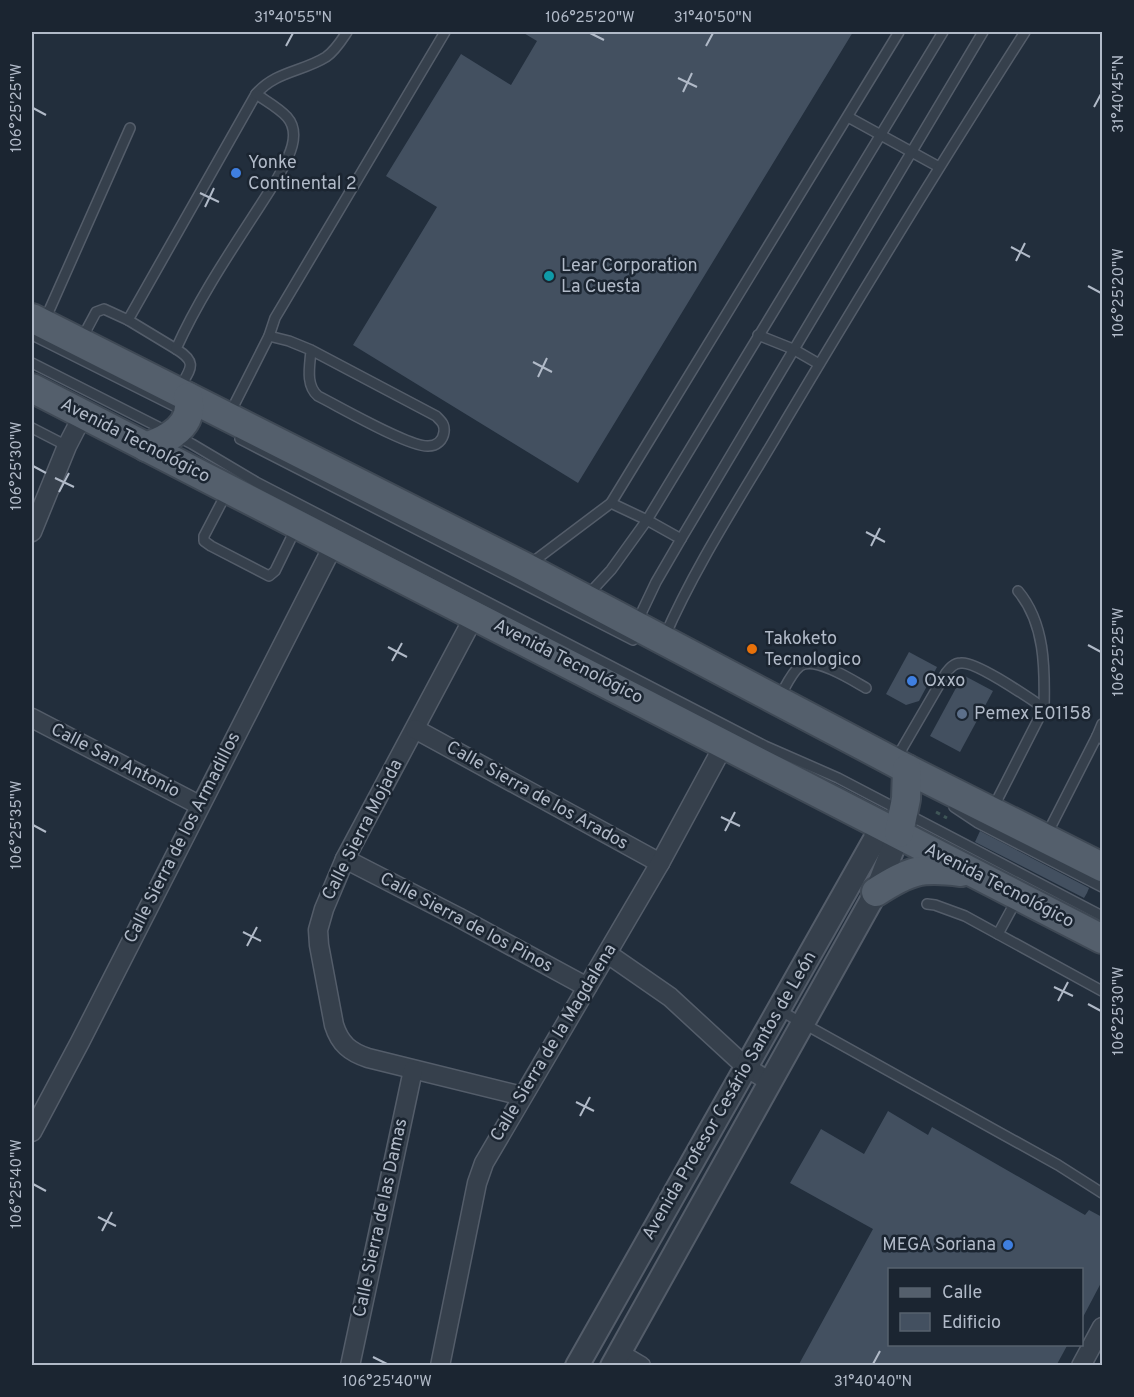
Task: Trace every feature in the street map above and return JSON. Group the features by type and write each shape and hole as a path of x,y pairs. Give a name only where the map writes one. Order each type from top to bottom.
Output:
{"main road":[{"path":"35,326 80,342 184,410 231,426 525,567 584,598 648,637 778,700 904,774 991,811 1102,867"},
{"name":"Avenida Tecnológico","path":"32,388 725,743 895,824 974,874 1102,939"},
{"path":"146,447 184,410"},
{"path":"895,824 904,774"},
{"path":"876,892 898,878 920,870 933,869 974,874"}],"street":[{"path":"33,522 83,415"},
{"name":"Calle Sierra de los Armadillos","path":"32,1132 334,544"},
{"name":"Calle Sierra Mojada","path":"413,1070 355,1053 345,1047 334,1025 318,930 345,859 475,615"},
{"name":"Calle San Antonio","path":"32,718 199,805"},
{"name":"Calle Sierra de los Arados","path":"415,729 660,863"},
{"name":"Calle Sierra de la Magdalena","path":"440,1365 477,1183 484,1163 608,954 725,743"},
{"name":"Avenida Profesor Cesário Santos de León","path":"616,1359 876,892 895,824"},
{"name":"Avenida Profesor Cesário Santos de León","path":"577,1365 779,1010 895,824"},
{"name":"Calle Sierra de los Pinos","path":"345,859 587,987"},
{"path":"608,954 670,997 746,1067 770,1082"},
{"path":"413,1070 522,1096"},
{"name":"Calle Sierra de las Damas","path":"350,1365 413,1070"},
{"path":"1081,1365 1102,1327"},
{"path":"616,1359 641,1365"}],"lane":[{"path":"128,320 256,94 266,83 326,57 347,32"},
{"path":"445,32 275,318 231,426 648,637"},
{"path":"525,567 611,503 899,32"},
{"path":"584,598 611,570 647,520 943,32"},
{"path":"648,637 656,582 983,32"},
{"path":"648,637 682,595 939,167 1025,32"},
{"path":"176,349 195,312 288,158 294,134 288,118 256,94"},
{"path":"848,117 939,167"},
{"path":"130,128 35,326 184,410 256,482 765,746 838,778 895,824 1102,916"},
{"path":"80,342 99,309 128,320 176,349 190,360 184,410"},
{"path":"758,335 793,349 819,364"},
{"path":"269,336 311,350 436,416 443,423 442,439 435,445 429,446 410,442 318,396 310,381 311,350"},
{"path":"32,363 184,410"},
{"path":"32,428 67,446"},
{"path":"228,489 204,536 204,541 269,576 275,571 298,525"},
{"path":"611,503 681,539"},
{"path":"991,811 1044,708 1041,643 1027,601 1018,591"},
{"path":"904,774 946,673 959,662 979,669 1044,708"},
{"path":"778,700 793,675 806,663 822,666 866,687"},
{"path":"1046,838 1100,738 1102,724"},
{"path":"942,799 978,823 1102,887"},
{"path":"998,934 1018,896"},
{"path":"927,904 964,916 1102,991"},
{"path":"779,1010 1058,1165 1102,1193"},
{"path":"1088,1184 1102,1186"}],"building":[{"name":"Lear Corporation La Cuesta","path":"522,32 853,32 578,483 353,345 437,207 386,176 461,54 511,85 537,41"},
{"name":"Oxxo","path":"909,652 937,667 919,701 906,705 886,694"},
{"name":"Pemex E01158","path":"963,675 993,691 960,752 930,736"},
{"path":"980,831 1089,888 1084,898 975,842"},
{"path":"888,1111 928,1135 932,1127 1085,1215 1089,1210 1102,1217 1102,1281 1083,1317 1083,1268 888,1268 888,1346 1067,1346 1056,1366 798,1366 873,1229 790,1183 821,1129 864,1154"}],"place":[{"name":"Yonke Continental 2","path":"236,173"},
{"name":"Lear Corporation La Cuesta","path":"549,276"},
{"name":"Takoketo Tecnologico","path":"752,649"},
{"name":"Oxxo","path":"912,681"},
{"name":"Pemex E01158","path":"962,714"},
{"name":"MEGA Soriana","path":"1008,1245"}]}
